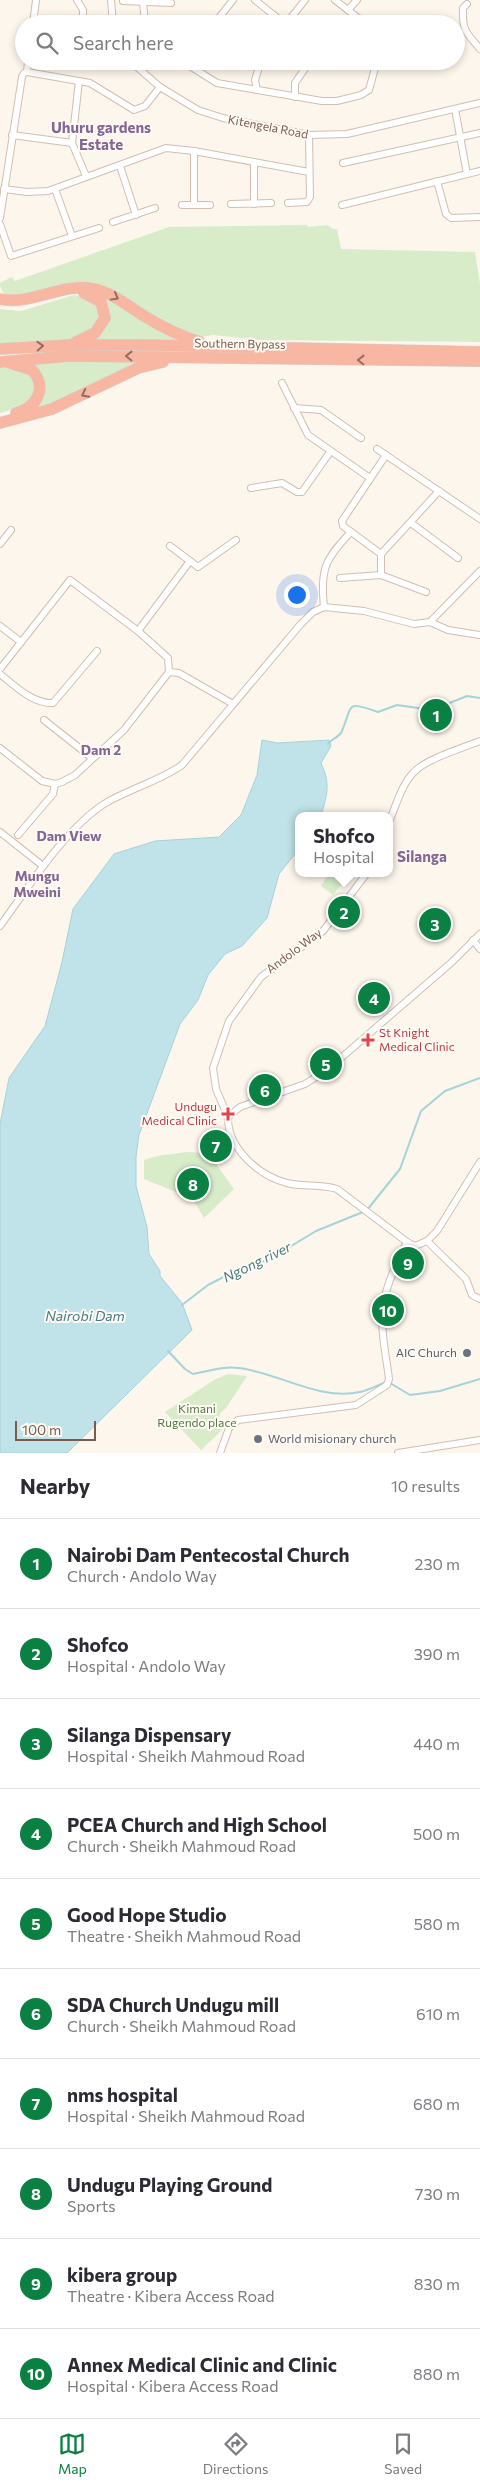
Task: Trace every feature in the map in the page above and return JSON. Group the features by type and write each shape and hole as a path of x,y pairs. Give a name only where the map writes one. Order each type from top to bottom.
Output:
{"highway":[{"path":"0,299 22,301 52,291 80,287 95,289 118,298 170,331 213,352"},
{"path":"0,306 21,308 73,293 83,292 96,297 104,307 104,323 95,333 70,345"},
{"name":"Southern Bypass","path":"0,349 70,345 480,361"},
{"path":"0,423 52,409 148,364 213,352"},
{"name":"Southern Bypass","path":"0,362 69,356 213,352 480,352"},
{"path":"0,362 23,365 32,370 38,377 40,387 39,396 30,407 0,417"}],"street":[{"path":"34,15 36,0"},
{"path":"77,0 84,10 84,15"},
{"path":"111,0 112,15"},
{"path":"221,15 233,0"},
{"path":"255,0 274,15"},
{"path":"292,15 304,0"},
{"path":"335,0 354,15"},
{"path":"348,10 357,0"},
{"path":"123,1 171,3"},
{"path":"143,2 144,15"},
{"path":"463,15 463,8 467,4"},
{"path":"465,31 467,36 480,49"},
{"name":"Kitengela Road","path":"140,70 160,87 186,104 212,116 309,135 346,134 480,102"},
{"path":"196,70 217,83 329,102 361,95 371,86 375,70"},
{"path":"258,70 255,80 258,90"},
{"path":"295,97 295,83 304,70"},
{"path":"0,218 12,135 24,73 93,84 134,110 145,106 160,87"},
{"path":"78,81 72,142 86,176"},
{"path":"455,109 467,174"},
{"path":"343,163 480,132"},
{"path":"12,135 72,142"},
{"path":"288,203 308,201 310,195 309,135"},
{"path":"4,189 34,192 55,188 166,148 194,151 310,172"},
{"path":"194,151 194,205"},
{"path":"254,162 254,204"},
{"path":"120,166 136,215"},
{"path":"342,205 480,171"},
{"path":"438,182 446,214 451,218 480,217"},
{"path":"55,188 72,236"},
{"path":"231,204 271,204"},
{"path":"182,205 210,205"},
{"path":"113,222 155,208"},
{"path":"0,224 10,256 45,247 99,228"},
{"path":"282,383 308,436 370,478"},
{"path":"294,408 317,409 327,413 361,438"},
{"path":"376,449 480,519"},
{"path":"251,488 284,484 297,492 302,492 330,452"},
{"path":"381,554 343,526 342,519 386,455"},
{"path":"381,575 381,554 439,491"},
{"path":"411,523 458,558"},
{"path":"0,544 11,530"},
{"path":"324,607 322,574 325,566 351,532"},
{"path":"170,546 200,566 236,540"},
{"path":"138,631 190,561"},
{"path":"430,622 480,571"},
{"path":"340,578 381,575 426,592"},
{"path":"0,669 70,580 138,631 168,658 168,672 124,730 74,775 55,784 42,782 0,748"},
{"path":"0,926 43,866 79,826 104,804 167,775 182,765 300,624 313,612 324,607 364,611 414,624 430,622 448,630 480,634"},
{"path":"0,626 20,642"},
{"path":"0,674 32,698 42,702 53,703 97,651"},
{"path":"168,672 179,673 234,704"},
{"path":"44,720 92,758"},
{"path":"393,813 413,772 423,765 480,741"},
{"path":"18,835 53,794 55,784"},
{"path":"0,832 43,866"},
{"name":"Andolo Way","path":"364,877 322,930 261,977 229,1022 213,1068 216,1089 228,1117 234,1142 241,1154 252,1165 286,1183 337,1189 407,1242"},
{"path":"228,1117 240,1107 305,1084 327,1070 452,962 480,934"},
{"path":"473,940 480,949"},
{"path":"220,1453 229,1428 238,1420 356,1405 388,1382 383,1324 384,1302 390,1278 407,1242 415,1246 427,1241 437,1231 480,1162"},
{"path":"427,1241 466,1279 472,1295 480,1299"},
{"path":"398,1453 480,1440"}],"green space":[{"path":"307,225 308,227 328,225 333,229 337,229 341,249 475,252 480,284 480,342 260,340 213,335 201,337 175,327 90,284 66,284 16,296 8,295 2,291 0,283 12,277 15,281 169,227"},
{"path":"95,292 197,344 88,340 102,330 107,324 110,315"},
{"path":"74,295 86,297 102,311 96,330 70,340 0,347 0,309 21,311"},
{"path":"145,360 84,392 32,411 42,396 29,365 45,361"},
{"path":"0,367 26,371 35,382 32,400 22,407 0,413"},
{"path":"327,877 347,877 333,895 321,886"},
{"path":"186,1152 208,1153 234,1189 204,1218 193,1199 144,1179 144,1160"},
{"name":"Kimani Rugendo place","path":"228,1374 247,1376 226,1408 220,1413 218,1425 222,1429 201,1450 165,1412 214,1380"}],"water":[{"name":"Nairobi Dam","path":"262,740 277,743 329,740 331,746 321,763 327,783 322,812 295,812 295,854 279,874 267,918 242,946 225,954 208,975 198,1000 180,1024 139,1135 136,1157 136,1186 147,1227 149,1254 160,1271 160,1276 182,1303 192,1330 67,1453 0,1453 0,1124 9,1078 45,1026 62,962 73,909 114,854 155,841 219,837 241,815 257,775"}],"waterway":[{"path":"328,744 341,733 350,710 355,706 378,712 397,705 432,710 467,696 480,698"},
{"name":"Ngong river","path":"367,1210 400,1169 421,1111 445,1091 480,1078"},
{"name":"Ngong river","path":"182,1305 208,1285 237,1270 268,1260 316,1231 363,1212"},
{"path":"168,1351 185,1369 193,1374 222,1368 239,1368 269,1375 314,1390 345,1394 360,1392 386,1382"},
{"path":"390,1383 410,1395 440,1391 480,1379"}],"place":[{"name":"Nairobi Dam Pentecostal Church","path":"436,715"},
{"name":"Shofco","path":"344,912"},
{"name":"Silanga Dispensary","path":"435,924"},
{"name":"PCEA Church and High School","path":"374,998"},
{"name":"St Knight Medical Clinic","path":"368,1040"},
{"name":"Good Hope Studio","path":"326,1064"},
{"name":"SDA Church Undugu mill","path":"265,1090"},
{"name":"Undugu Medical Clinic","path":"228,1114"},
{"name":"nms hospital","path":"216,1146"},
{"name":"Undugu Playing Ground","path":"193,1184"},
{"name":"kibera group","path":"408,1263"},
{"name":"Annex Medical Clinic and Clinic","path":"388,1310"},
{"name":"AIC Church","path":"467,1353"},
{"name":"World misionary church","path":"258,1439"}],"district":[{"name":"Uhuru gardens Estate","path":"101,136"},
{"name":"Dam 2","path":"101,750"},
{"name":"Dam View","path":"69,836"},
{"name":"Silanga","path":"422,857"},
{"name":"Mungu Mweini","path":"37,884"}]}
